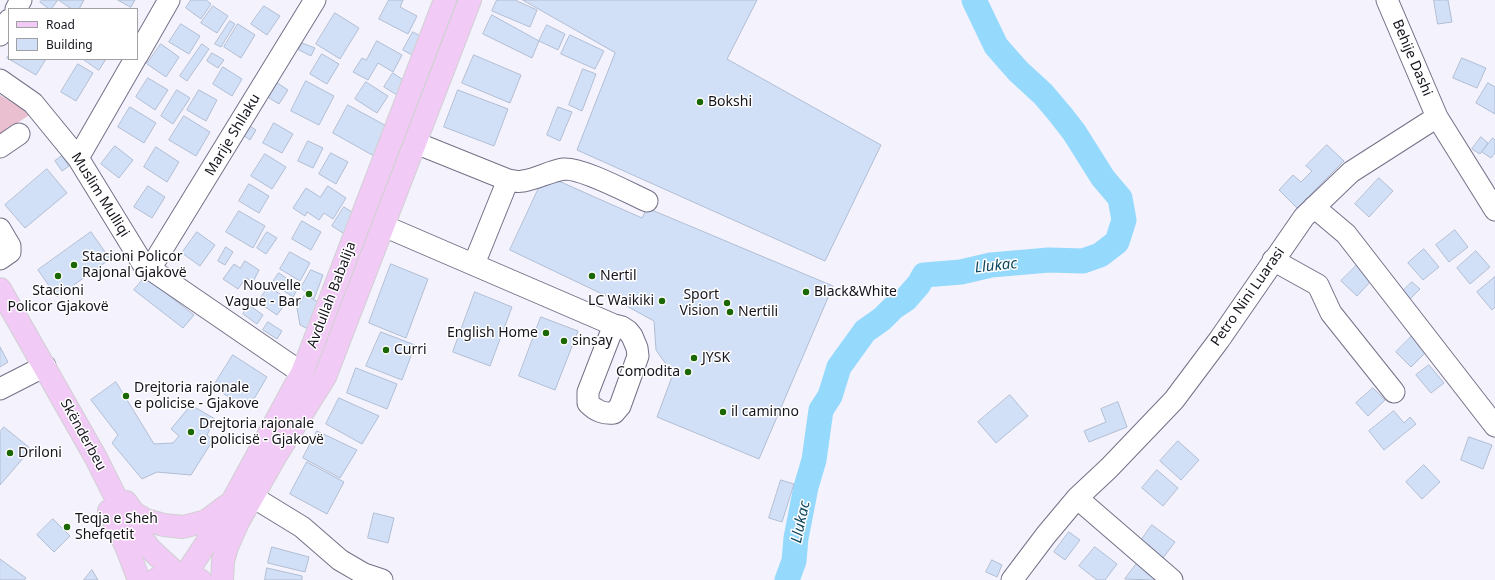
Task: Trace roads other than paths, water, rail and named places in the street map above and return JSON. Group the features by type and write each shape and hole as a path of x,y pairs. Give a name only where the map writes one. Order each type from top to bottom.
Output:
{"main road":[{"name":"Avdullah Babalija","path":"187,576 232,502 302,373 445,0"},
{"name":"Avdullah Babalija","path":"222,580 223,561 227,547 238,522 325,377 470,0"},
{"name":"Skënderbeu","path":"0,289 120,534 139,580"},
{"name":"Skënderbeu","path":"0,316 39,370 96,458 114,494 138,534 149,548 187,576"},
{"path":"96,458 122,498 134,513 146,520 164,525 183,527 206,521 232,502"},
{"path":"155,580 166,575 187,576"}],"street":[{"path":"138,54 170,0"},
{"name":"Marije Shllaku","path":"150,269 315,0"},
{"name":"Behije Dashi","path":"1387,0 1436,117 1495,210"},
{"path":"0,35 8,22"},
{"path":"78,158 134,60"},
{"name":"Muslim Mulliqi","path":"0,80 33,103 78,158 143,264 302,373"},
{"name":"Petro Nini Luarasi","path":"1012,580 1077,498 1110,468 1174,400 1219,340 1304,217 1351,172 1436,117"},
{"path":"0,146 19,134"},
{"path":"416,143 508,180 522,182 537,178 551,171 566,169 584,172 647,201"},
{"path":"474,264 508,180"},
{"path":"1314,207 1346,234 1495,426"},
{"path":"384,226 614,325"},
{"path":"0,229 10,246 10,252 0,259"},
{"path":"1273,260 1318,285 1331,313 1394,392"},
{"path":"0,389 39,370"},
{"path":"253,497 302,527 340,560 364,574 382,580"},
{"path":"1077,498 1172,580"}],"waterway":[{"name":"Llukac","path":"787,580 794,561 796,538 806,487 814,460 821,410 830,396 839,367 865,331 906,299 919,284 924,275 961,272 991,265 1049,260 1083,261 1100,255 1117,242 1124,220 1120,198 1103,178 1074,132 1060,114 1043,94 1018,71 996,46 974,0"}],"place":[{"name":"Bokshi","path":"700,102"},
{"name":"Stacioni Policor Rajonal Gjakovë","path":"74,265"},
{"name":"Stacioni Policor Gjakovë","path":"58,276"},
{"name":"Nertil","path":"592,276"},
{"name":"Black&White","path":"806,292"},
{"name":"Nouvelle Vague - Bar","path":"309,294"},
{"name":"LC Waikiki","path":"662,301"},
{"name":"Sport Vision","path":"727,303"},
{"name":"Nertili","path":"730,312"},
{"name":"English Home","path":"546,333"},
{"name":"sinsay","path":"564,341"},
{"name":"Curri","path":"386,350"},
{"name":"JYSK","path":"694,358"},
{"name":"Comodita","path":"688,372"},
{"name":"Drejtoria rajonale e policise - Gjakove","path":"126,396"},
{"name":"il caminno","path":"723,412"},
{"name":"Drejtoria rajonale e policisë - Gjakovë","path":"191,432"},
{"name":"Driloni","path":"10,453"},
{"name":"Teqja e Sheh Shefqetit","path":"67,527"}]}
